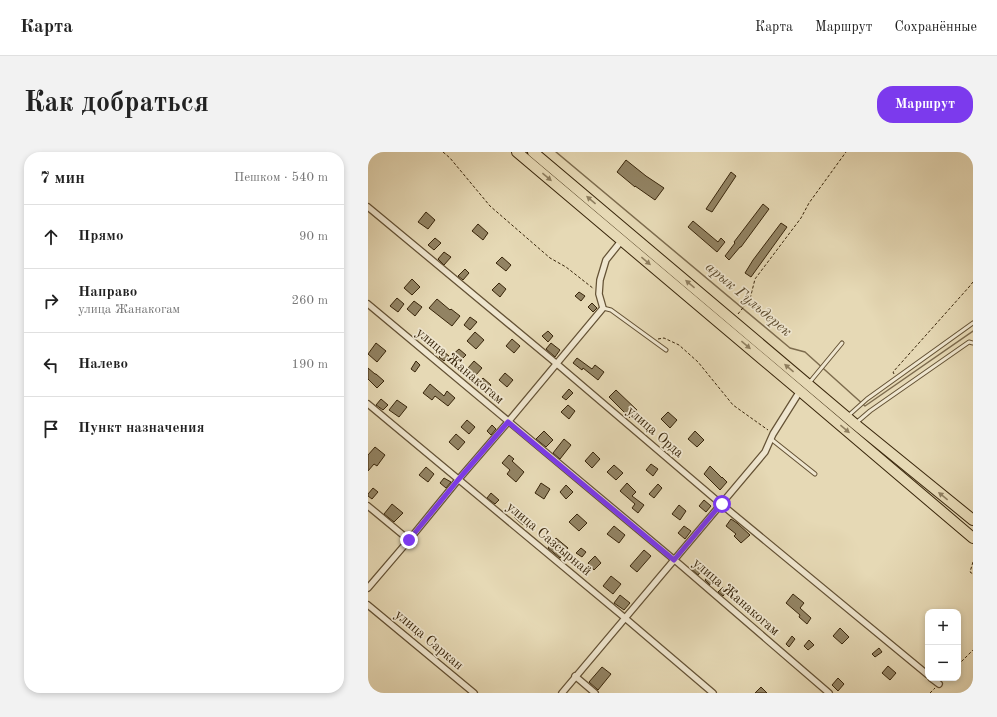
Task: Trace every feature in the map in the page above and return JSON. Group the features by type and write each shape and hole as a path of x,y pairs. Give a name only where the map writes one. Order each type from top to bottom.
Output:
{"highway":[{"path":"517,152 733,320 804,388 973,538"},
{"path":"533,152 617,229 622,240 804,388 847,417 973,520"}],"street":[{"name":"улица Орда","path":"368,206 721,504 925,673"},
{"path":"368,588 603,308 599,294 600,280 606,260 622,240"},
{"name":"улица Жанакогам","path":"368,304 674,560 829,693"},
{"path":"562,693 765,452 772,436 804,388"},
{"name":"улица Сазсырнай","path":"368,404 713,693"},
{"path":"368,506 409,540"},
{"name":"улица Саркан","path":"368,605 474,693"},
{"path":"576,676 595,693"},
{"path":"935,681 939,684"}],"lane":[{"path":"603,308 611,310 666,350"},
{"path":"847,417 867,399 973,323"},
{"path":"855,424 870,411 969,342 973,343"},
{"path":"804,388 842,343"},
{"path":"772,436 814,474"}],"path":[{"path":"443,152 450,158 490,206 550,258 566,267 599,294"},
{"path":"733,320 750,298 755,279 801,218 808,203 846,152"},
{"path":"896,378 893,372 973,282"},
{"path":"651,340 664,338 679,345 698,362 733,405 772,436"},
{"path":"973,562 970,572 973,574"},
{"path":"961,662 973,650"}],"building":[{"path":"626,160 664,188 655,200 635,187 617,172"},
{"path":"731,172 736,176 712,212 706,209"},
{"path":"763,204 769,209 741,247 729,260 725,256"},
{"path":"426,212 435,220 428,229 418,222"},
{"path":"693,221 718,242 721,238 725,242 717,252 688,227"},
{"path":"781,223 787,227 751,277 745,273"},
{"path":"478,224 488,233 483,240 472,231"},
{"path":"435,238 441,243 434,250 428,245"},
{"path":"444,252 451,257 444,265 438,259"},
{"path":"502,257 511,265 506,271 496,263"},
{"path":"465,269 469,273 463,280 458,276"},
{"path":"412,279 420,287 412,295 404,288"},
{"path":"499,283 506,289 500,297 492,290"},
{"path":"579,292 585,296 581,301 575,296"},
{"path":"397,298 404,304 398,312 390,306"},
{"path":"437,299 460,316 452,326 429,308"},
{"path":"414,301 422,307 415,316 407,309"},
{"path":"592,303 597,308 593,312 588,307"},
{"path":"470,317 477,322 470,330 464,325"},
{"path":"548,331 553,336 548,342 542,336"},
{"path":"475,332 484,340 476,349 467,341"},
{"path":"512,339 520,346 514,353 506,346"},
{"path":"376,343 386,351 377,362 368,354"},
{"path":"551,343 560,350 555,357 546,349"},
{"path":"459,349 466,355 458,363 451,356"},
{"path":"444,352 449,356 444,361 439,357"},
{"path":"577,358 592,369 595,365 604,372 598,380 583,368 582,370 573,363"},
{"path":"416,361 420,365 415,372 411,369"},
{"path":"474,361 482,368 476,375 468,368"},
{"path":"368,368 384,381 377,388 368,379"},
{"path":"505,373 513,380 507,387 499,380"},
{"path":"483,378 491,385 485,392 477,385"},
{"path":"430,384 444,396 447,391 455,398 448,406 435,396 432,400 423,393"},
{"path":"569,389 573,393 566,400 562,397"},
{"path":"616,390 637,410 630,418 609,397"},
{"path":"381,399 388,405 383,410 376,405"},
{"path":"397,400 407,407 399,417 389,410"},
{"path":"568,405 575,411 569,419 561,412"},
{"path":"668,412 677,420 670,428 661,419"},
{"path":"467,420 475,427 469,434 461,427"},
{"path":"492,425 496,429 491,435 487,431"},
{"path":"544,431 553,440 546,447 536,439"},
{"path":"695,431 704,440 697,447 688,439"},
{"path":"456,434 465,442 458,450 449,442"},
{"path":"564,439 571,445 560,459 553,453"},
{"path":"375,447 385,455 377,466 374,464 368,471 368,455"},
{"path":"593,452 600,459 592,468 585,461"},
{"path":"509,455 514,459 512,461 524,472 516,482 507,474 510,470 502,463"},
{"path":"651,464 658,469 653,476 646,470"},
{"path":"614,465 623,473 616,480 607,472"},
{"path":"710,466 727,482 720,490 704,474"},
{"path":"426,467 434,474 428,482 419,475"},
{"path":"444,478 451,482 446,488 440,483"},
{"path":"541,483 550,489 544,499 535,493"},
{"path":"627,483 636,492 632,496 644,505 638,513 632,508 635,504 620,491"},
{"path":"658,484 662,488 654,498 649,494"},
{"path":"566,485 573,492 566,499 560,492"},
{"path":"373,488 378,492 372,499 368,496 368,494"},
{"path":"491,493 499,500 495,504 487,498"},
{"path":"704,500 711,506 706,512 699,506"},
{"path":"392,504 403,513 394,522 384,514"},
{"path":"679,505 686,511 680,520 672,514"},
{"path":"520,510 530,519 523,525 514,517"},
{"path":"577,514 587,523 579,531 569,522"},
{"path":"731,519 750,535 741,543 734,536 736,534 726,526"},
{"path":"614,526 625,535 619,543 607,534"},
{"path":"684,526 691,531 685,539 678,533"},
{"path":"556,538 568,548 560,558 548,548"},
{"path":"581,548 586,552 582,557 576,553"},
{"path":"644,550 651,556 637,572 630,566"},
{"path":"595,556 601,563 594,570 588,563"},
{"path":"695,564 702,570 698,575 691,569"},
{"path":"709,575 715,579 710,585 705,580"},
{"path":"611,576 621,584 613,594 603,586"},
{"path":"723,587 728,591 723,596 718,592"},
{"path":"793,594 804,603 800,608 811,618 807,624 799,617 800,615 786,603"},
{"path":"620,595 630,603 624,610 614,603"},
{"path":"840,628 849,637 842,644 833,636"},
{"path":"792,636 795,639 789,647 786,644"},
{"path":"809,640 814,645 808,650 804,646"},
{"path":"879,648 882,652 875,657 872,654"},
{"path":"888,666 896,673 890,680 882,673"},
{"path":"602,667 611,674 598,690 589,682"},
{"path":"838,678 844,684 838,691 832,685"},
{"path":"761,687 767,693 755,693"}],"waterway":[{"name":"арык Гульдерек","path":"556,152 790,348 805,352 865,406 973,331"}],"route":[{"path":"409,540 508,422 674,560 722,504"}]}
